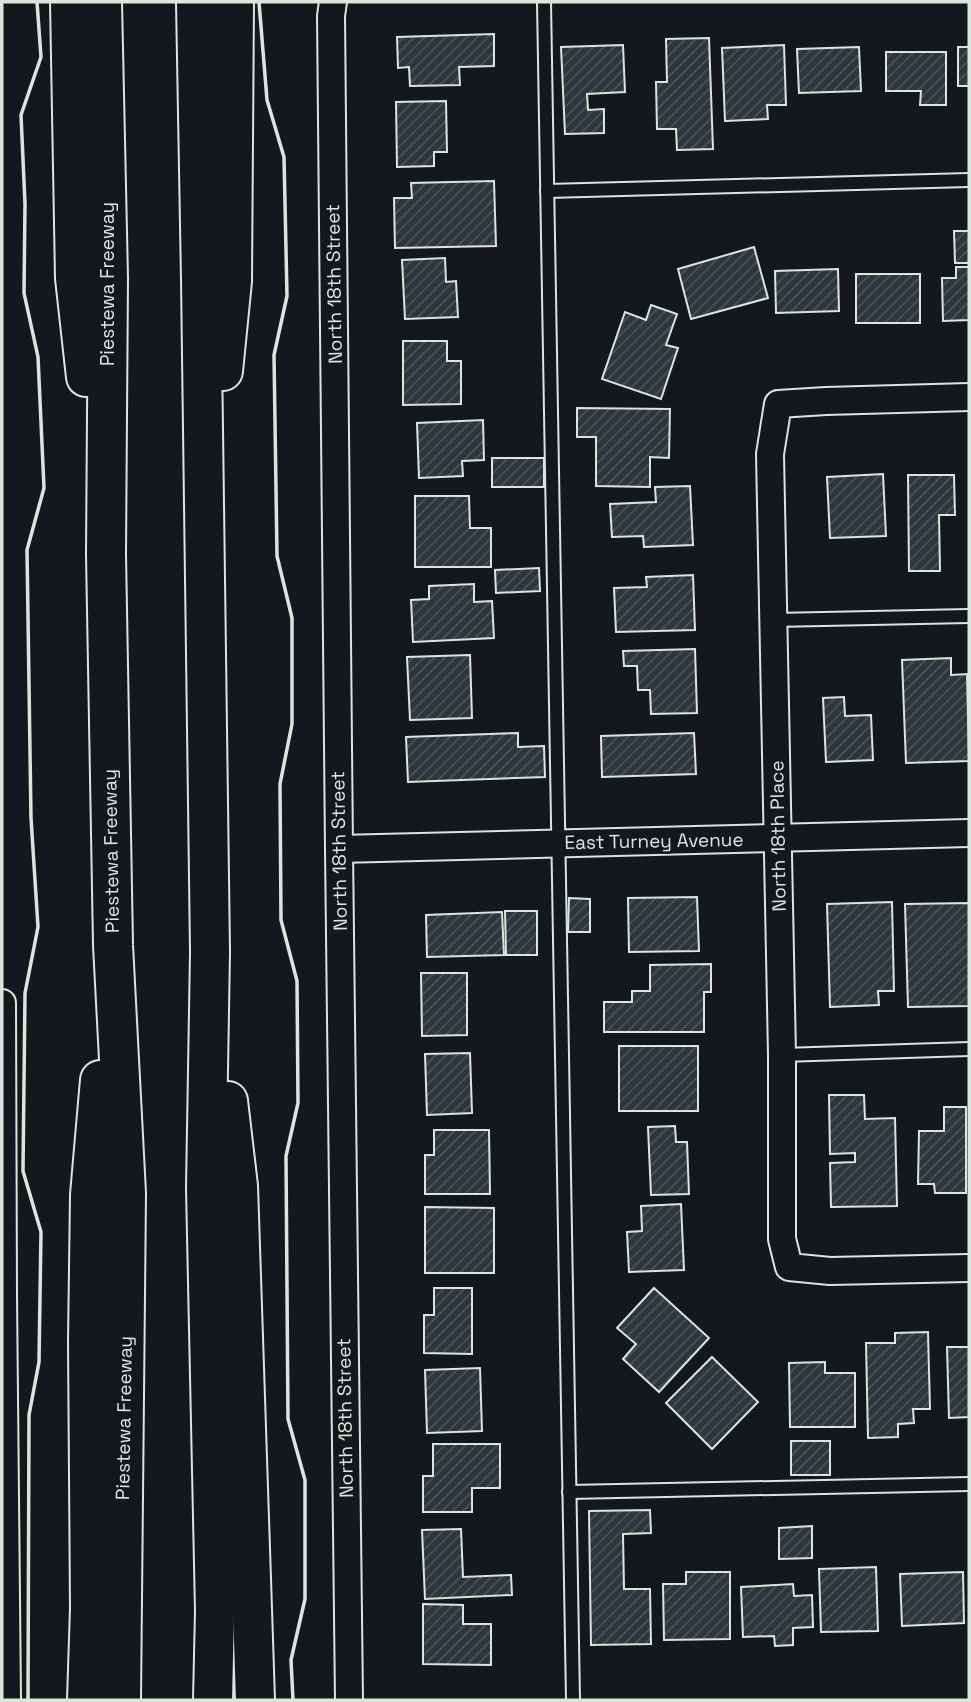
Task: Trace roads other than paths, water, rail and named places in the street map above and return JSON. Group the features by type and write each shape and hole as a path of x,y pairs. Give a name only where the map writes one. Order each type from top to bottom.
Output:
{"highway":[{"path":"70,2 75,278 106,554"},
{"name":"Piestewa Freeway","path":"102,2 108,278 106,554 113,945 126,1193 121,1700"},
{"path":"196,2 210,952 206,1188 215,1611 213,1700"},
{"path":"205,558 232,281 234,2"},
{"path":"87,1700 90,1608 90,1195 113,945"},
{"path":"210,952 238,1186 255,1700"}],"street":[{"name":"North 18th Street","path":"333,2 331,16 349,1700"},
{"name":"North 18th Place","path":"969,397 778,404 770,454 782,1055 782,1239 789,1267 830,1271 969,1268"},
{"name":"East Turney Avenue","path":"339,849 969,833"},
{"path":"2,1003 3,1511 7,1700"}],"lane":[{"path":"544,2 573,1700"},
{"path":"547,191 969,180"},
{"path":"774,620 969,615"},
{"path":"782,1055 969,1049"},
{"path":"569,1492 969,1484"}]}
